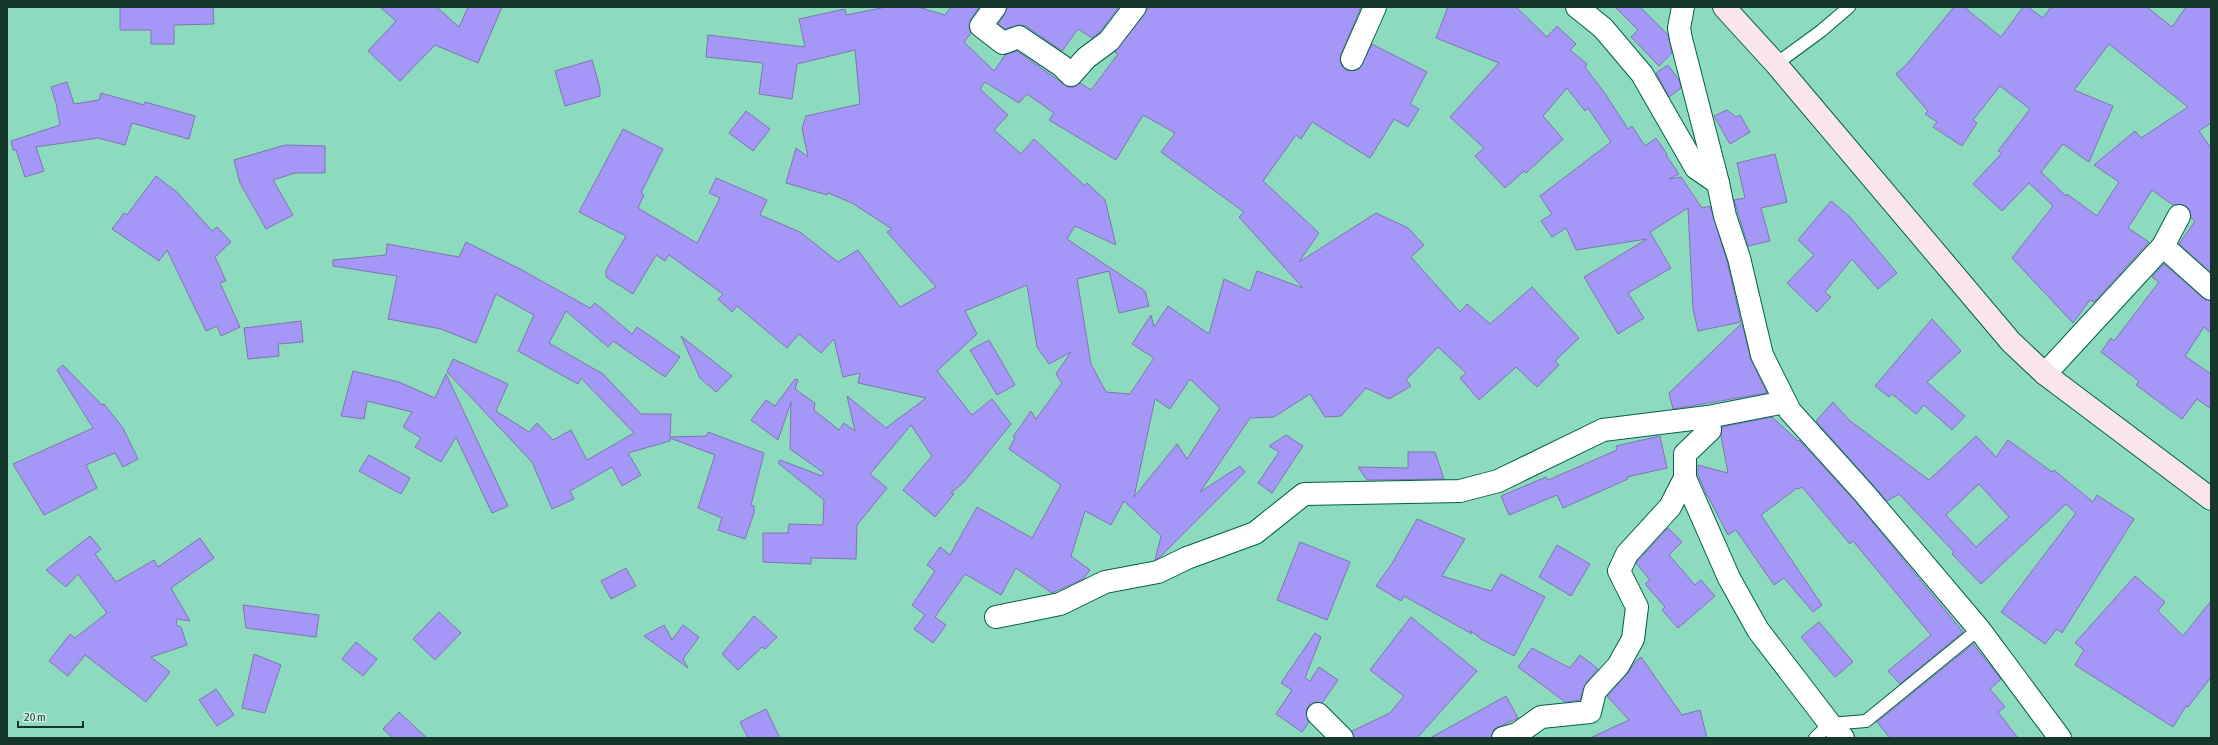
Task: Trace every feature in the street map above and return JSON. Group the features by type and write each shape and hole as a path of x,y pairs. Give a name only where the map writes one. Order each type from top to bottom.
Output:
{"main road":[{"path":"1724,7 1776,64 2011,342 2045,374 2211,500"}],"street":[{"path":"995,7 981,26 1004,43 1019,37 1062,66 1071,75 1086,58 1109,41 1134,7"},
{"path":"1352,59 1375,7"},
{"path":"1577,7 1603,28 1642,74 1696,168 1718,183"},
{"path":"1683,7 1679,28 1681,39 1725,216 1739,258 1762,355 1785,402 1790,411 1864,492 1979,629 2060,738"},
{"path":"2045,374 2163,246 2179,216"},
{"path":"2163,246 2211,289"},
{"path":"996,617 1060,604 1105,582 1158,572 1187,558 1255,533 1304,494 1460,491 1498,481 1603,430 1708,417 1785,402"},
{"path":"1708,417 1710,430 1685,454 1685,478 1729,578 1758,630 1829,733"},
{"path":"1503,738 1517,734 1540,717 1590,712 1596,691 1618,666 1633,639 1637,608 1619,571 1627,554 1670,507 1685,478"},
{"path":"1318,714 1342,738"}],"lane":[{"path":"1776,64 1822,31 1849,7"},
{"path":"1829,733 1866,721 1979,629"}],"building":[{"path":"120,7 213,7 214,24 174,25 174,44 151,44 151,30 120,30"},
{"path":"380,7 437,7 459,27 468,7 502,7 478,63 435,45 400,81 368,51 396,21"},
{"path":"886,7 918,7 945,15 951,7 979,7 969,25 971,33 964,42 994,71 1005,55 1017,51 1068,87 1074,87 1080,83 1091,90 1118,54 1115,52 1149,7 1361,7 1341,54 1340,60 1342,66 1347,71 1359,69 1372,44 1427,72 1410,104 1419,109 1408,127 1394,119 1370,158 1312,122 1301,139 1296,135 1263,181 1319,233 1299,262 1376,213 1408,228 1424,245 1411,257 1460,312 1467,304 1490,324 1532,287 1579,338 1555,361 1559,365 1537,387 1516,367 1479,400 1460,378 1466,373 1438,347 1406,380 1411,386 1389,399 1366,388 1341,416 1325,417 1310,394 1274,417 1250,418 1200,492 1240,466 1245,472 1160,557 1155,560 1161,536 1124,501 1111,525 1085,511 1071,556 1090,570 1083,579 1052,593 1016,568 1001,595 965,574 935,617 946,625 933,643 914,629 925,615 912,605 935,571 927,565 940,547 950,555 977,507 1032,538 1061,485 1009,449 1015,438 1013,437 1031,411 1036,419 1062,383 1056,374 1071,352 1049,364 1037,347 1027,285 965,311 977,334 937,371 972,415 992,399 1011,424 963,483 951,493 954,494 935,517 903,490 932,456 911,425 870,474 887,488 857,525 856,559 811,558 811,564 763,562 763,533 788,533 789,524 823,525 824,500 778,463 780,460 822,476 824,473 790,449 791,402 778,440 751,420 766,400 775,406 795,379 798,380 795,389 815,403 814,410 839,430 844,423 855,431 847,396 886,428 926,398 858,383 860,373 843,377 834,339 821,353 799,334 787,348 737,306 732,312 718,299 723,294 669,255 665,261 656,255 633,294 606,277 606,270 626,236 579,212 623,129 663,149 641,193 644,195 638,208 697,243 720,198 709,193 716,178 767,200 760,215 800,232 838,262 858,250 900,307 936,287 887,232 892,229 852,203 828,193 827,195 786,183 796,148 808,157 802,128 806,116 860,104 855,50 797,64 792,99 759,94 763,63 706,57 708,35 805,47 799,19 845,9 846,15","holes":["985,82 1019,103 1027,94 1054,113 1049,120 1116,160 1143,115 1175,133 1161,152 1244,212 1239,217 1303,288 1257,271 1250,291 1224,279 1209,334 1168,306 1154,327 1151,315 1132,344 1154,358 1130,394 1106,392 1091,364 1077,279 1109,271 1119,313 1149,306 1145,291 1067,239 1075,226 1116,245 1105,200 1087,183 1085,186 1034,139 1021,154 994,130 1008,115 980,89","1190,379 1220,408 1187,459 1177,444 1134,497 1155,399 1170,409"]},
{"path":"1007,7 1118,8 1100,32 1092,38 1078,29 1062,51 1026,26 1020,25 1005,29 998,24 1005,14"},
{"path":"1448,7 1516,7 1547,37 1557,26 1576,44 1570,50 1587,64 1585,67 1606,95 1628,129 1632,126 1645,146 1656,138 1679,174 1669,179 1681,177 1702,208 1710,206 1727,261 1741,322 1698,331 1693,309 1688,208 1650,232 1671,268 1628,293 1644,318 1618,334 1584,277 1647,239 1576,250 1566,228 1552,237 1541,221 1552,214 1540,196 1611,142 1588,108 1585,111 1567,88 1543,116 1563,139 1526,173 1524,171 1505,188 1475,156 1484,148 1450,117 1499,63 1436,38"},
{"path":"1615,7 1640,7 1668,35 1672,53 1659,66 1631,37 1638,30"},
{"path":"1954,7 1964,7 2001,37 2023,7 2028,7 2043,18 2051,7 2147,7 2172,27 2186,7 2211,7 2211,123 2199,131 2211,148 2211,272 2179,244 2195,221 2191,218 2189,209 2185,205 2173,205 2152,190 2128,228 2149,242 2094,302 2090,300 2073,323 2012,258 2053,206 2029,183 2002,211 1973,184 2002,153 1998,151 2030,109 2000,86 1973,120 1977,123 1962,146 1933,127 1937,122 1925,114 1928,111 1896,74 1906,65","holes":["2109,44 2188,107 2141,138 2135,131 2094,165 2119,182 2097,216 2067,194 2066,196 2041,172 2063,144 2089,162 2113,106 2074,90"]},
{"path":"592,60 600,88 600,96 565,106 555,71"},
{"path":"1668,65 1679,80 1681,88 1669,97 1656,73"},
{"path":"67,82 74,104 99,100 101,93 144,105 145,102 195,116 189,139 132,123 125,145 98,138 36,147 44,171 25,177 16,150 13,150 11,141 60,125 51,87"},
{"path":"1727,110 1736,117 1740,115 1750,132 1730,144 1714,116"},
{"path":"746,111 770,129 753,151 729,133"},
{"path":"285,145 325,146 325,173 295,173 273,180 293,215 266,229 240,183 234,160"},
{"path":"1775,154 1787,202 1761,208 1770,241 1748,246 1734,200 1745,198 1737,163"},
{"path":"156,176 178,193 212,231 217,227 231,242 215,257 226,281 220,283 240,327 221,336 217,326 206,331 167,250 159,261 112,229 124,213 127,215"},
{"path":"1831,201 1850,217 1897,273 1878,289 1852,259 1825,292 1831,297 1817,312 1787,283 1814,255 1798,240"},
{"path":"466,242 520,269 590,308 595,303 632,334 637,327 680,357 665,377 613,341 608,347 566,311 549,343 603,374 641,414 671,414 670,437 706,436 708,432 764,453 751,505 754,506 754,513 745,539 718,530 722,518 698,508 715,455 670,438 670,441 628,453 641,475 622,486 612,467 570,491 574,499 552,509 532,462 447,372 453,359 508,384 496,411 529,432 537,423 553,440 571,430 587,460 634,433 581,378 578,384 518,351 534,315 496,294 476,343 441,329 388,319 397,276 333,266 333,260 386,255 387,244 459,257"},
{"path":"2164,264 2203,298 2211,301 2211,333 2204,327 2185,356 2211,374 2211,409 2197,399 2182,419 2136,385 2139,381 2101,352 2111,338 2114,341 2159,282 2152,277"},
{"path":"1932,319 1961,351 1927,382 1965,416 1952,430 1924,405 1916,414 1892,394 1889,397 1875,386"},
{"path":"301,321 303,342 278,344 279,356 248,359 244,328"},
{"path":"1742,323 1751,360 1767,393 1673,409 1669,393"},
{"path":"681,336 732,376 716,392 700,378"},
{"path":"989,340 1015,385 997,395 970,350"},
{"path":"63,365 102,405 104,404 123,428 138,459 123,467 115,453 86,465 97,488 44,515 13,464 93,428 57,370"},
{"path":"353,371 399,382 435,398 446,374 508,506 492,513 456,437 441,462 415,447 421,438 403,427 412,412 367,401 364,419 341,416"},
{"path":"1833,402 1849,420 1929,480 1976,436 1996,457 2008,440 2052,472 2054,470 2093,502 2097,495 2134,519 2062,633 2057,629 2045,644 2001,612 2076,513 2066,504 1981,584 1952,554 1954,552 1899,494 1887,501 1816,421","holes":["1979,484 2009,517 1976,547 1946,515"]},
{"path":"1772,417 1798,441 1799,440 1855,501 1963,632 1900,684 1888,671 1931,635 1853,541 1850,544 1802,487 1797,488 1761,515 1822,605 1813,612 1784,578 1774,585 1736,530 1728,535 1707,496 1698,475 1698,465 1728,473 1721,436 1722,427"},
{"path":"1286,435 1303,446 1272,493 1258,483 1279,452 1269,446"},
{"path":"1660,436 1667,468 1627,477 1628,479 1563,508 1557,495 1509,515 1501,496 1546,477 1548,480 1617,450 1616,446"},
{"path":"1408,452 1435,452 1444,479 1367,480 1358,467 1408,468"},
{"path":"369,455 410,478 401,494 359,471"},
{"path":"1417,519 1465,539 1442,576 1491,591 1501,574 1545,597 1514,656 1481,639 1470,630 1472,634 1404,596 1401,601 1376,586 1393,562"},
{"path":"1668,528 1682,542 1669,555 1695,585 1701,580 1715,596 1678,628 1662,610 1665,607 1645,584 1650,580 1636,563"},
{"path":"90,536 101,549 95,554 116,582 154,560 158,567 200,538 214,558 171,588 190,621 177,619 176,625 181,627 187,645 151,657 170,672 146,702 85,655 68,676 49,661 70,634 75,638 107,613 78,574 66,587 46,570"},
{"path":"1300,542 1350,562 1327,620 1277,600"},
{"path":"1557,545 1590,564 1571,596 1539,577"},
{"path":"626,568 636,586 611,599 601,581"},
{"path":"2135,576 2165,602 2158,611 2183,636 2211,601 2211,677 2188,707 2186,706 2173,727 2075,665 2084,650 2075,643"},
{"path":"243,605 319,615 316,637 246,628"},
{"path":"439,612 461,633 435,660 413,639"},
{"path":"754,616 777,637 765,649 762,647 738,670 722,654"},
{"path":"1411,617 1477,671 1417,738 1354,738 1352,731 1390,713 1404,696 1370,670"},
{"path":"1819,622 1853,662 1835,677 1801,637"},
{"path":"664,625 672,640 683,625 699,637 683,659 688,668 644,636"},
{"path":"1315,633 1321,637 1305,678 1310,681 1319,667 1338,680 1322,703 1315,702 1309,705 1306,711 1309,722 1302,732 1276,714 1292,690 1281,683"},
{"path":"356,642 377,659 363,676 342,659"},
{"path":"1973,644 2001,679 1990,689 2005,707 1998,712 2018,738 1890,738 1877,722"},
{"path":"1532,648 1570,668 1580,655 1598,669 1586,683 1580,700 1565,702 1518,667"},
{"path":"254,654 281,665 265,713 242,708"},
{"path":"1641,657 1682,715 1700,710 1707,738 1590,738 1629,720 1607,696 1627,674 1635,662"},
{"path":"216,689 234,715 217,726 199,700"},
{"path":"1506,696 1518,718 1494,729 1491,738 1430,738"},
{"path":"766,709 780,738 748,738 740,722"},
{"path":"399,712 427,738 393,738 383,729"}]}
